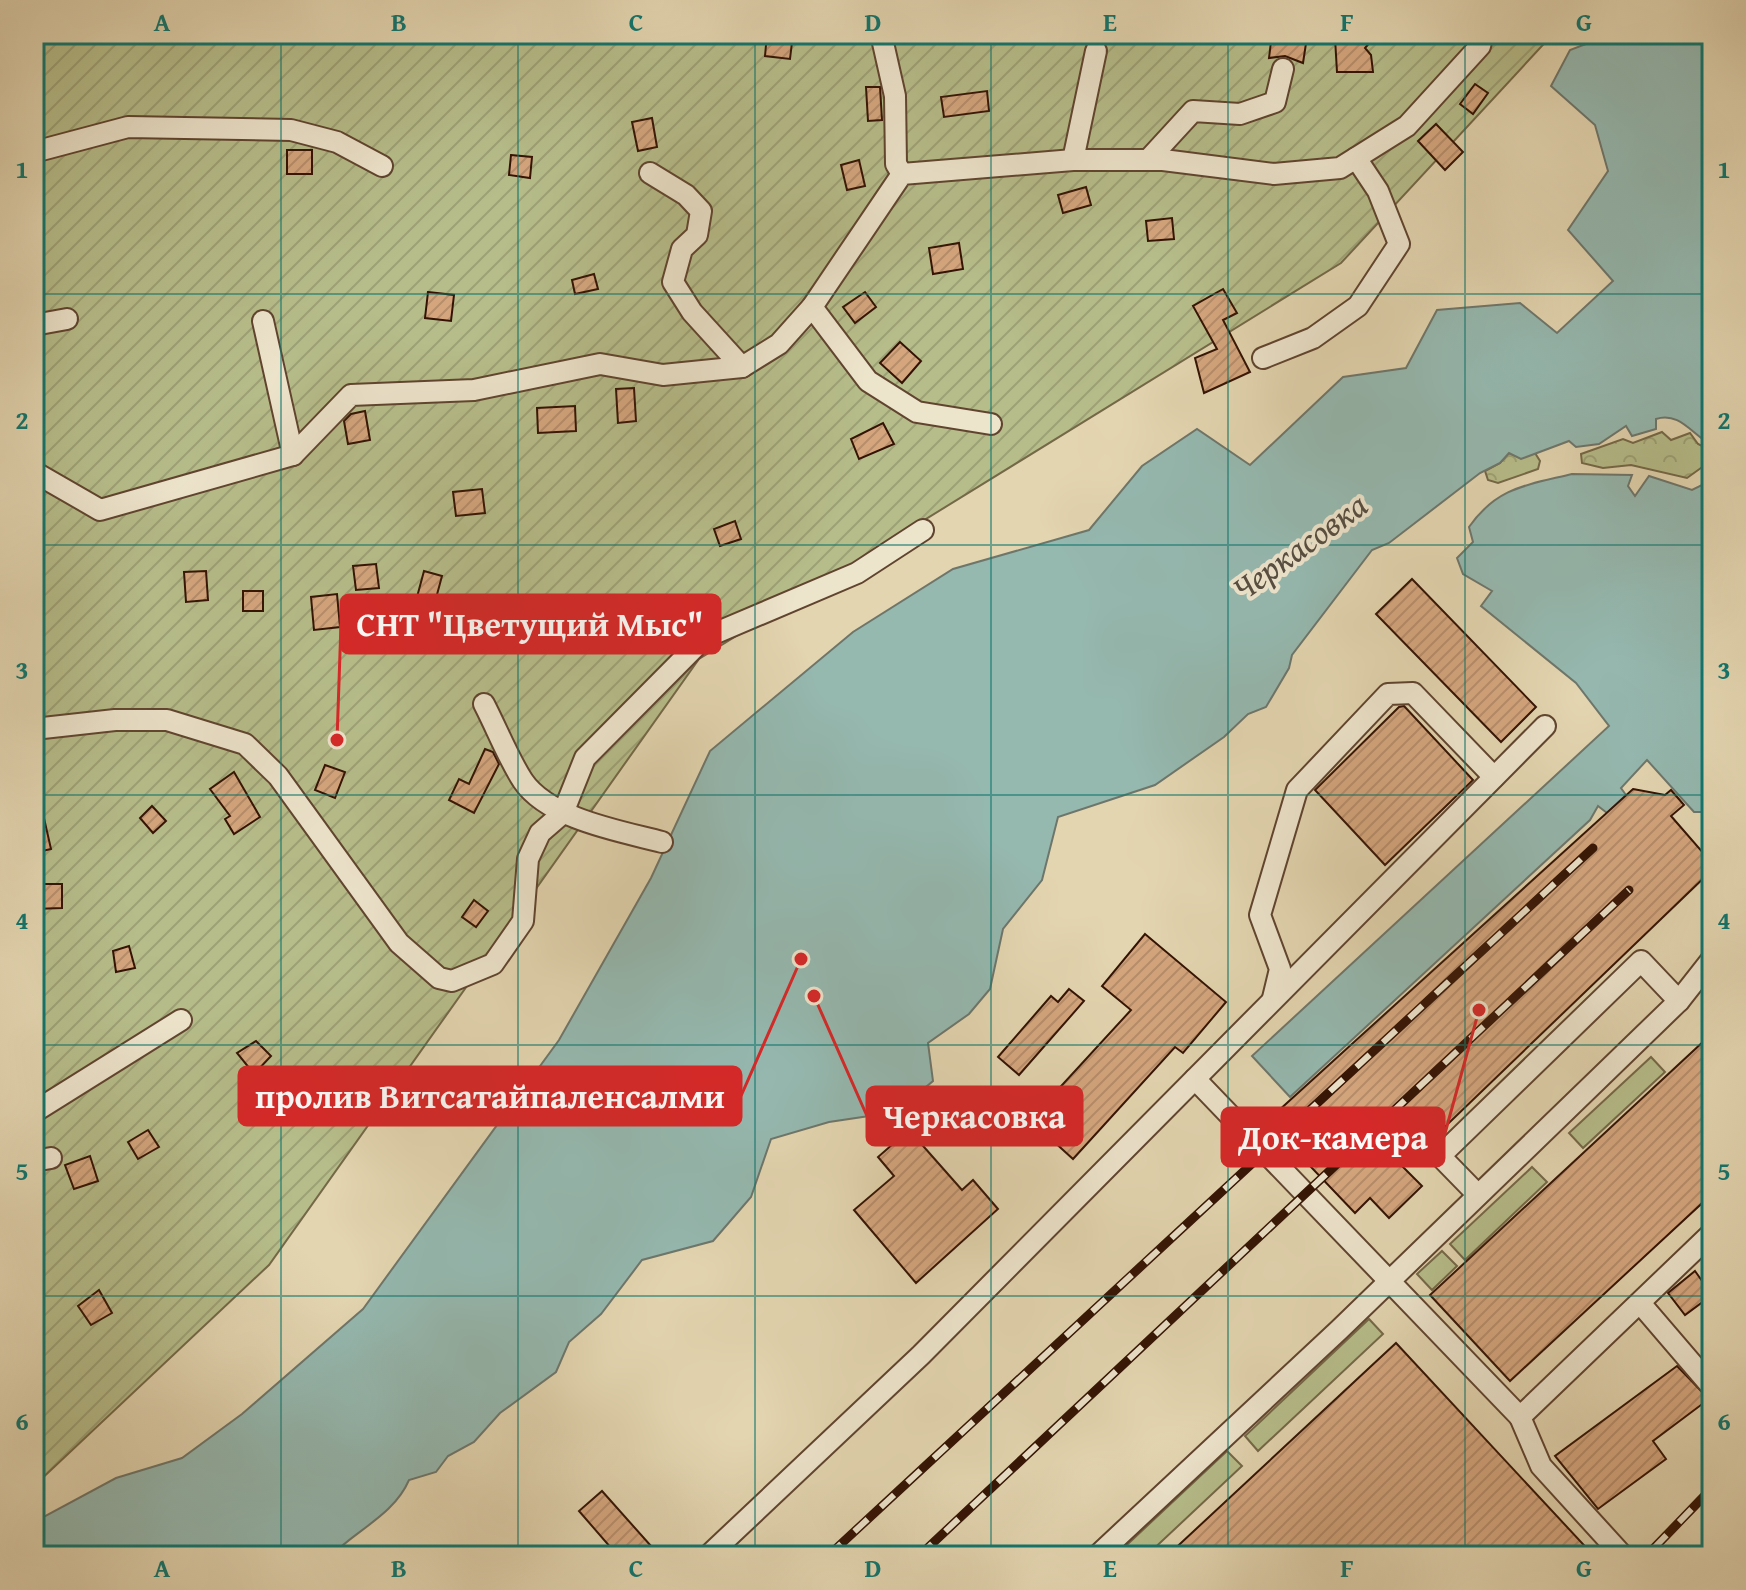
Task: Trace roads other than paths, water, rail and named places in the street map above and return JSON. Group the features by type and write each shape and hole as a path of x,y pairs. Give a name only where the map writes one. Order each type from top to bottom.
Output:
{"street":[{"path":"881,34 895,96 896,164 902,174"},
{"path":"902,174 1073,160 1148,160 1274,174 1340,168 1407,126 1480,46 1483,34"},
{"path":"1073,160 1096,51"},
{"path":"1148,160 1193,111 1240,114 1275,102 1283,69"},
{"path":"34,152 128,127 291,130 337,142 382,166"},
{"path":"1263,358 1313,338 1358,306 1399,244 1378,191 1356,158"},
{"path":"650,173 686,195 701,211 697,235 682,249 673,282 692,312 742,367"},
{"path":"34,472 100,510 293,455 351,395 474,390 600,364 663,375 742,367 779,344 812,307 902,174"},
{"path":"812,307 868,381 917,412 991,424"},
{"path":"34,325 67,319"},
{"path":"263,321 293,455"},
{"path":"34,729 115,720 167,720 245,744 278,776 358,891 399,943 439,978 452,981 493,964 523,921 528,859 540,833 563,813 585,758 704,638 857,573 923,530"},
{"path":"1272,1001 1280,969 1260,915 1297,790 1388,694 1413,693 1494,777"},
{"path":"484,704 524,783 563,813 582,822 662,842"},
{"path":"708,1556 921,1355 1545,726"},
{"path":"1097,1556 1389,1281 1679,1001 1712,959"},
{"path":"1478,1195 1440,1156 1585,1015 1641,961 1679,1001"},
{"path":"34,1112 181,1020"},
{"path":"1195,1079 1520,1417 1541,1466 1623,1556"},
{"path":"1520,1417 1712,1233"},
{"path":"1640,1303 1712,1387"}],"water":[{"path":"1612,34 1712,34 1712,445 1679,421 1665,417 1656,419 1656,429 1632,436 1626,426 1599,444 1576,447 1569,441 1521,459 1509,453 1500,463 1480,473 1389,543 1372,550 1292,655 1289,668 1266,707 1248,714 1224,737 1155,785 1058,817 1042,880 1003,929 990,989 969,1014 928,1043 933,1081 896,1112 829,1122 771,1139 751,1197 713,1241 642,1260 601,1314 569,1342 556,1372 500,1413 474,1442 448,1456 436,1472 409,1480 384,1513 331,1556 34,1556 34,1522 116,1478 182,1458 242,1414 363,1309 559,1040 651,878 710,751 853,632 953,569 1089,530 1142,466 1197,429 1250,465 1343,377 1406,368 1437,310 1520,303 1557,333 1613,281 1568,230 1608,171 1595,125 1551,86 1570,50"},
{"path":"1572,474 1632,475 1628,486 1635,496 1649,476 1692,490 1712,480 1712,812 1694,812 1647,760 1621,788 1626,795 1607,813 1598,806 1590,820 1290,1097 1252,1056 1609,726 1576,683 1481,606 1492,591 1463,574 1457,558 1473,542 1469,527 1491,503 1514,490"}],"railway":[{"path":"828,1556 1593,848"},
{"path":"919,1556 1629,890"},
{"path":"1654,1548 1712,1488"},
{"path":"1708,1556 1712,1548"}],"place":[{"name":"СНТ \"Цветущий Мыс\"","path":"337,740"},
{"name":"пролив Витсатайпаленсалми","path":"801,959"},
{"name":"Черкасовка","path":"814,996"},
{"name":"Док-камера","path":"1479,1010"}]}
